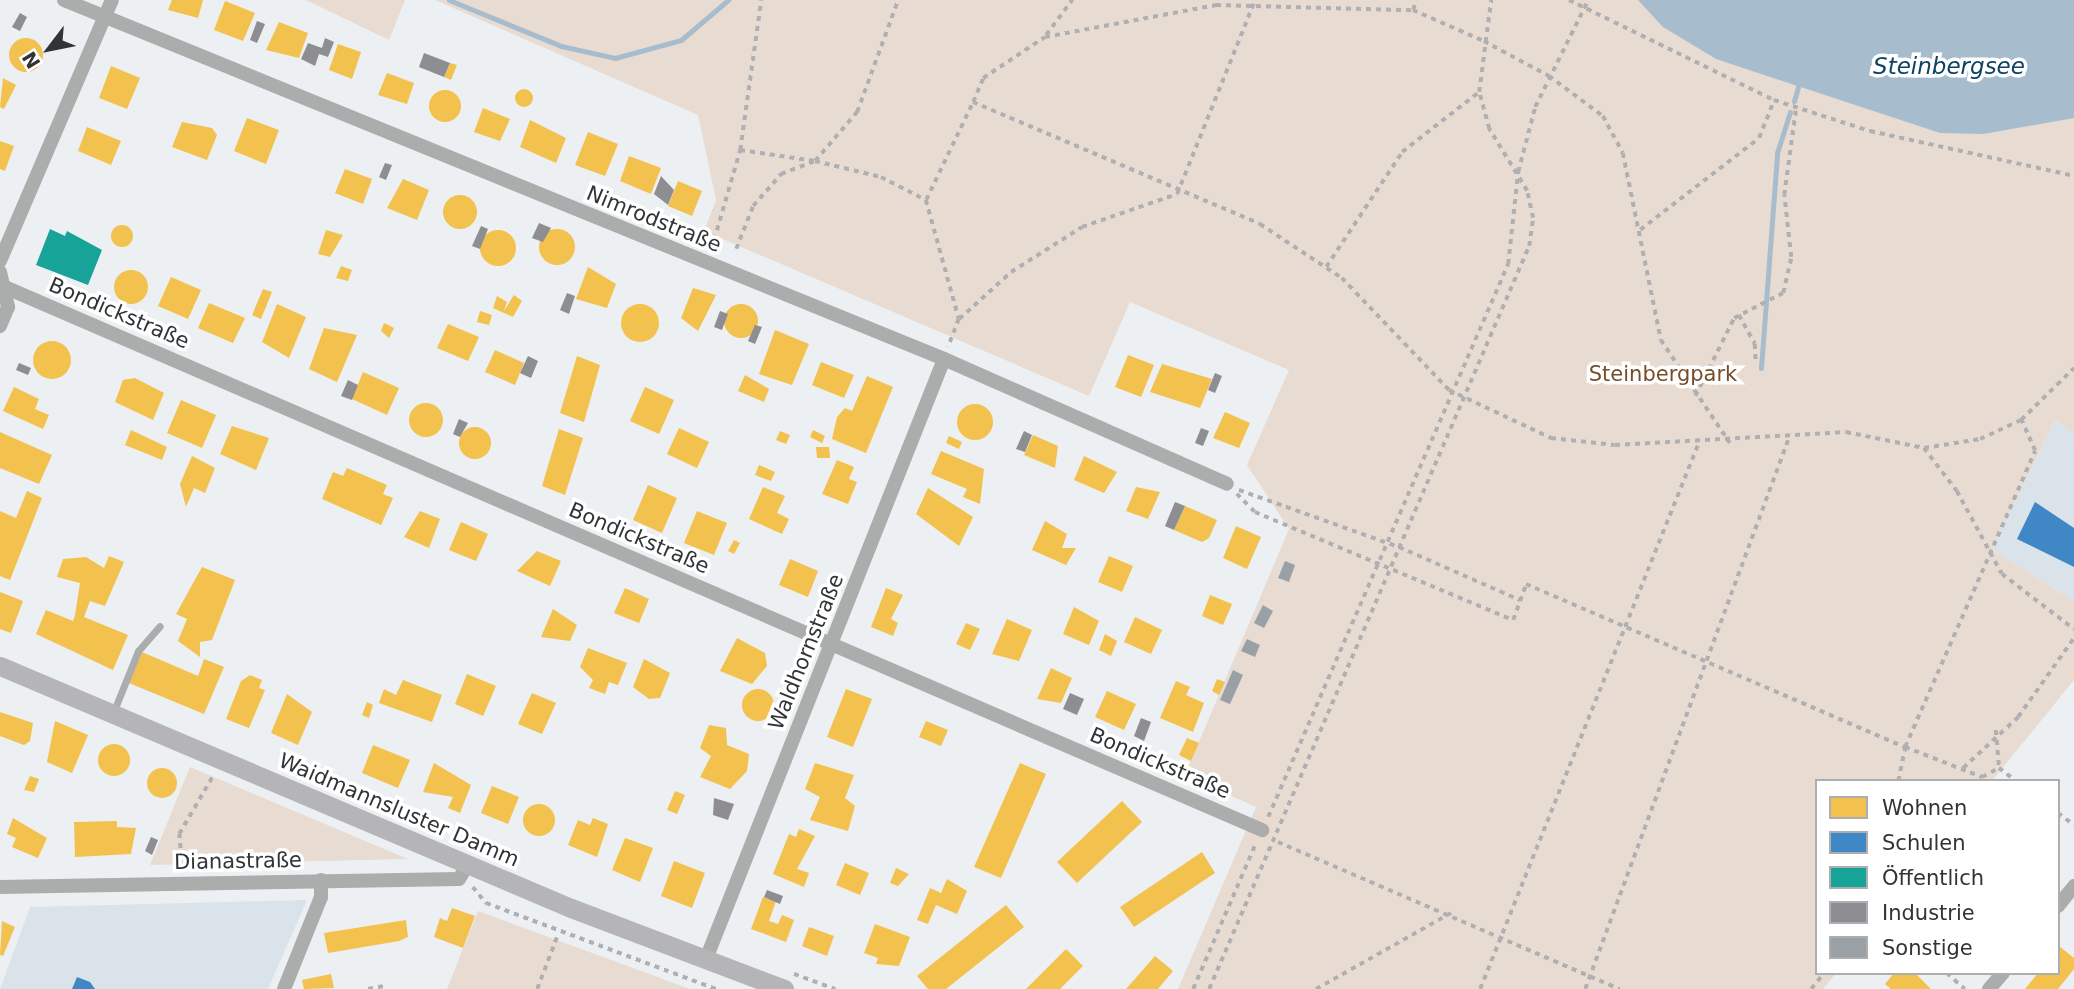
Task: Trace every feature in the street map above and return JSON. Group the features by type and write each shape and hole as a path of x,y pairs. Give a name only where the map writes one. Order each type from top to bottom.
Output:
{"main road":[{"name":"Waidmannsluster Damm","path":"0,666 468,864 784,989"}],"street":[{"name":"Nimrodstraße","path":"64,0 102,19 944,359 1227,484"},
{"path":"0,261 111,0"},
{"path":"0,272 8,307 0,326"},
{"name":"Bondickstraße","path":"3,286 1262,830"},
{"name":"Waldhornstraße","path":"706,960 944,359"},
{"name":"Dianastraße","path":"0,887 459,879 468,864"},
{"path":"284,989 321,897 321,880"},
{"path":"2060,904 2074,886"},
{"path":"1990,989 2001,975"}],"lane":[{"path":"112,714 138,651 160,626"}],"path":[{"path":"714,240 740,150 761,0"},
{"path":"736,249 753,206 780,174 816,161 857,111 898,0"},
{"path":"959,319 926,200 983,78 1045,37 1072,0"},
{"path":"1413,10 1416,0"},
{"path":"1209,989 1278,842 1393,568 1399,547 1529,246 1533,218 1518,172 1489,129 1479,92 1491,0"},
{"path":"1569,0 1774,100 1870,131 2074,176"},
{"path":"1193,989 1378,561 1382,542 1508,264 1518,172 1549,76 1588,0"},
{"path":"1045,37 1157,13 1255,1 1413,10 1484,41 1549,76 1603,116 1623,153 1661,340 1695,396 1730,443"},
{"path":"944,359 959,319 1011,272 1082,227 1177,194 1255,1"},
{"path":"1326,267 1402,152 1479,92"},
{"path":"1640,230 1649,229 1759,138 1774,100"},
{"path":"973,102 1177,194 1260,224 1326,267 1449,390 1551,438 1615,445 1699,441 1730,443 1788,440 1846,432 1924,448 1980,439 2021,420 2074,368"},
{"path":"1695,396 1739,315 1783,293 1791,257 1784,195 1796,107"},
{"path":"740,150 816,161 881,177 926,200"},
{"path":"1739,315 1755,344 1756,361"},
{"path":"1898,779 1905,747 1987,553 2035,451 2021,420"},
{"path":"1585,989 1788,440"},
{"path":"1479,989 1699,441"},
{"path":"1924,448 1957,491 1987,553 2018,592 2074,629"},
{"path":"1227,484 1399,547 1520,600"},
{"path":"1227,484 1255,512 1378,561 1513,620 1526,584 1905,747 1963,768 1981,779 1999,768"},
{"path":"1963,768 1996,730 2018,716 2074,638"},
{"path":"1996,730 1999,768 2013,779"},
{"path":"182,868 179,834 214,774"},
{"path":"1262,830 1278,842 1591,972 1620,989"},
{"path":"475,888 486,903 716,989"},
{"path":"1317,989 1451,913"},
{"path":"537,989 558,934"},
{"path":"1811,989 1822,975"},
{"path":"1949,975 1965,989"},
{"path":"368,989 388,985"}],"shaded area":[{"path":"2055,420 2074,434 2074,601 1992,550"},
{"path":"307,900 268,989 0,989 30,907"}],"green space":[{"path":"306,0 405,0 389,40"},
{"name":"Steinbergpark","path":"435,0 2074,0 2074,434 2055,420 1992,550 2074,601 2074,680 1994,779 1815,779 1815,975 1834,975 1823,989 1178,989 1256,807 1185,775 1289,529 1247,465 1289,370 1130,302 1089,396 704,231 716,200 698,115"},
{"path":"190,767 408,859 150,865"},
{"path":"478,911 690,989 447,989"}],"water":[{"name":"Steinbergsee","path":"1638,0 2074,0 2074,118 1983,134 1940,133 1716,59 1663,27"}],"building: Wohnen":[{"path":"172,0 203,0 198,18 168,10"},
{"path":"225,1 255,13 243,41 214,30"},
{"path":"279,22 308,33 299,58 266,50"},
{"path":"26,38 38,43 43,55 38,67 26,72 14,67 9,55 14,43"},
{"path":"338,44 361,52 352,79 329,70"},
{"path":"450,63 457,65 451,80 444,77"},
{"path":"111,66 140,78 127,109 99,98"},
{"path":"387,73 414,83 407,104 378,95"},
{"path":"3,78 16,85 4,109 0,107"},
{"path":"520,89 528,89 533,98 531,105 520,107 515,102 515,94"},
{"path":"445,90 456,95 461,106 456,117 445,122 434,117 429,106 434,95"},
{"path":"483,108 510,119 500,141 474,132"},
{"path":"247,118 279,130 266,164 234,151"},
{"path":"530,120 566,138 556,163 520,147"},
{"path":"182,122 212,128 217,135 207,160 172,147"},
{"path":"87,127 121,141 111,165 78,151"},
{"path":"588,132 618,144 605,176 575,165"},
{"path":"0,141 14,146 5,171 0,169"},
{"path":"629,156 661,168 651,194 620,181"},
{"path":"345,169 372,179 363,204 335,193"},
{"path":"403,179 429,190 417,220 387,208"},
{"path":"678,181 702,191 692,216 668,206"},
{"path":"460,195 472,200 477,212 472,224 460,229 448,224 443,212 448,200"},
{"path":"122,225 130,228 133,236 130,244 122,247 114,244 111,236 114,228"},
{"path":"557,229 569,235 575,247 569,259 557,265 545,259 539,247 545,235"},
{"path":"326,230 343,235 330,257 318,254"},
{"path":"498,230 511,235 516,248 511,261 498,266 485,261 480,248 485,235"},
{"path":"341,266 352,270 348,281 336,278"},
{"path":"588,267 616,284 607,308 576,299"},
{"path":"131,270 143,275 148,287 143,299 131,304 119,299 114,287 119,275"},
{"path":"171,277 201,290 188,319 158,306"},
{"path":"693,288 716,295 698,331 681,318"},
{"path":"263,289 272,292 261,319 252,315"},
{"path":"514,295 522,301 513,317 493,308 497,296 507,302 504,311"},
{"path":"209,303 245,318 233,343 198,328"},
{"path":"277,304 306,317 289,358 262,342"},
{"path":"640,304 653,310 659,323 653,336 640,342 627,336 621,323 627,310"},
{"path":"741,304 753,309 758,321 753,333 741,338 729,333 724,321 729,309"},
{"path":"480,311 492,315 489,325 477,322"},
{"path":"384,323 394,328 389,338 381,331"},
{"path":"448,324 479,337 468,361 437,348"},
{"path":"324,328 357,335 337,382 309,369"},
{"path":"775,330 809,344 792,385 759,374"},
{"path":"52,341 65,347 71,360 65,373 52,379 39,373 33,360 39,347"},
{"path":"495,350 524,363 515,385 485,372"},
{"path":"1128,355 1154,365 1141,397 1115,387"},
{"path":"577,356 600,365 584,422 560,413"},
{"path":"821,362 854,375 844,398 812,385"},
{"path":"1162,364 1212,379 1200,408 1150,392"},
{"path":"363,372 399,388 387,415 352,399"},
{"path":"745,375 769,389 764,402 738,391"},
{"path":"867,376 893,387 866,453 832,439 837,417 845,408 852,411"},
{"path":"135,378 164,393 153,420 115,402 123,380"},
{"path":"14,387 39,399 35,409 49,415 43,429 3,411"},
{"path":"645,387 674,400 659,434 630,421"},
{"path":"181,400 216,415 202,448 167,433"},
{"path":"426,403 438,408 443,420 438,432 426,437 414,432 409,420 414,408"},
{"path":"975,404 987,410 993,422 987,434 975,440 963,434 957,422 963,410"},
{"path":"1225,412 1250,423 1239,448 1213,438"},
{"path":"232,426 269,438 256,470 220,454"},
{"path":"475,427 486,432 491,443 486,454 475,459 464,454 459,443 464,432"},
{"path":"679,428 709,442 697,468 667,454"},
{"path":"559,429 583,438 565,495 542,486"},
{"path":"131,430 167,447 162,460 125,445"},
{"path":"813,430 825,436 822,443 810,437"},
{"path":"780,431 790,435 786,444 776,440"},
{"path":"0,432 52,455 39,484 0,468"},
{"path":"1033,435 1058,446 1055,468 1024,455"},
{"path":"949,436 962,442 959,449 946,443"},
{"path":"816,447 829,447 830,458 817,458"},
{"path":"941,451 984,469 980,504 963,497 967,489 931,474"},
{"path":"192,456 215,468 205,493 194,488 186,507 180,484"},
{"path":"1084,456 1117,472 1104,493 1074,480"},
{"path":"837,460 854,467 849,479 857,482 848,504 822,494"},
{"path":"759,465 775,472 771,481 755,475"},
{"path":"347,468 387,485 383,494 393,498 381,525 322,499 333,472 343,476"},
{"path":"648,485 677,498 662,533 633,520"},
{"path":"763,487 785,496 777,513 789,519 782,534 749,519"},
{"path":"1136,487 1160,492 1148,519 1126,511"},
{"path":"928,488 973,517 959,546 916,514"},
{"path":"27,491 42,498 10,580 0,576 0,511 16,518"},
{"path":"1185,506 1217,520 1209,538 1202,542 1174,530"},
{"path":"420,511 440,519 429,548 404,537"},
{"path":"697,511 727,523 714,555 684,543"},
{"path":"1045,521 1067,534 1062,548 1076,548 1066,565 1032,550"},
{"path":"461,522 488,534 476,561 449,550"},
{"path":"1236,526 1261,537 1247,569 1223,558"},
{"path":"734,540 740,543 734,554 728,551"},
{"path":"537,551 561,561 550,586 517,571"},
{"path":"109,556 124,562 105,606 90,601 84,617 128,635 113,670 36,634 46,610 73,621 80,583 57,577 63,559 86,557 104,568"},
{"path":"1109,556 1133,566 1122,592 1098,582"},
{"path":"790,559 818,571 808,597 779,585"},
{"path":"202,567 235,580 212,640 200,642 200,657 178,641 187,619 176,614"},
{"path":"625,588 649,599 639,623 614,613"},
{"path":"886,588 903,595 891,619 898,623 893,636 871,627"},
{"path":"0,592 23,601 11,633 0,629"},
{"path":"1210,595 1232,604 1223,625 1202,616"},
{"path":"1074,607 1099,621 1089,645 1063,634"},
{"path":"553,609 577,625 570,641 541,637"},
{"path":"1135,617 1162,630 1151,654 1124,642"},
{"path":"1007,619 1032,630 1019,661 992,654"},
{"path":"966,623 980,629 970,650 956,644"},
{"path":"1105,634 1117,641 1111,656 1099,650"},
{"path":"737,638 765,653 767,666 752,684 720,671"},
{"path":"588,648 627,663 618,685 609,682 605,694 589,688 593,680 580,667"},
{"path":"142,652 198,676 204,659 224,667 204,714 129,683"},
{"path":"644,659 670,673 660,698 649,699 633,687"},
{"path":"1051,668 1072,678 1061,703 1037,699"},
{"path":"467,674 496,686 483,716 455,704"},
{"path":"250,675 262,680 259,688 265,690 249,728 226,719 241,681"},
{"path":"1217,679 1225,682 1219,695 1212,691"},
{"path":"403,680 442,695 432,722 379,703 384,689 396,695"},
{"path":"1176,681 1190,687 1186,695 1204,703 1193,732 1160,718"},
{"path":"758,689 769,694 774,705 769,716 758,721 747,716 742,705 747,694"},
{"path":"846,689 872,699 853,747 827,737"},
{"path":"1107,691 1136,704 1124,730 1095,717"},
{"path":"532,693 556,703 542,734 518,724"},
{"path":"287,694 312,712 298,745 271,733"},
{"path":"367,702 373,705 369,718 362,715"},
{"path":"0,712 33,723 30,741 24,745 0,736"},
{"path":"55,721 88,735 72,773 47,762"},
{"path":"926,721 948,730 941,746 919,737"},
{"path":"709,725 726,728 727,745 749,754 747,771 730,789 700,777 711,756 700,748"},
{"path":"1187,738 1199,743 1191,761 1179,755"},
{"path":"114,744 126,748 130,760 126,772 114,776 102,772 98,760 102,748"},
{"path":"373,745 410,760 398,788 362,773"},
{"path":"434,763 471,785 460,813 448,808 453,797 423,792"},
{"path":"815,763 854,775 845,798 855,806 848,831 810,820 820,797 805,789"},
{"path":"1020,763 1046,774 1001,878 974,867"},
{"path":"162,768 173,772 177,783 173,794 162,798 151,794 147,783 151,772"},
{"path":"30,776 39,779 34,792 24,790"},
{"path":"492,786 519,797 508,824 481,813"},
{"path":"675,791 685,795 677,814 667,810"},
{"path":"1122,801 1142,822 1077,883 1057,862"},
{"path":"539,804 551,808 555,820 551,832 539,836 527,832 523,820 527,808"},
{"path":"13,818 47,838 38,858 12,847 16,838 7,834"},
{"path":"593,818 608,824 597,857 568,845 578,820 590,825"},
{"path":"117,821 117,827 136,828 131,854 75,857 74,822"},
{"path":"799,829 815,836 797,869 809,873 804,887 773,874 789,834 796,837"},
{"path":"625,838 653,848 640,882 612,870"},
{"path":"1202,852 1215,873 1134,927 1120,907"},
{"path":"674,861 705,873 692,908 661,896"},
{"path":"845,863 869,873 860,895 836,885"},
{"path":"896,868 909,874 898,886 890,883"},
{"path":"947,879 967,891 957,914 936,905 928,924 917,920 930,888 941,893"},
{"path":"763,897 776,901 769,921 778,924 782,915 794,920 786,942 751,929"},
{"path":"1006,905 1024,927 946,989 928,989 917,976"},
{"path":"452,908 475,916 463,948 434,937 440,918 447,921"},
{"path":"406,920 408,937 399,941 328,953 324,933"},
{"path":"2,921 15,927 3,956 0,955"},
{"path":"875,924 910,937 899,966 876,964 878,958 864,953"},
{"path":"809,927 834,936 827,956 802,946"},
{"path":"2060,947 2074,958 2074,969 2058,989 2025,989 2036,975 2060,975"},
{"path":"1066,949 1083,966 1060,989 1026,989"},
{"path":"1155,956 1173,971 1158,989 1126,989"},
{"path":"331,974 334,988 304,989 302,980"},
{"path":"1892,975 1917,975 1931,989 1891,989 1885,984"}],"building: Schulen":[{"path":"2035,502 2074,528 2074,567 2017,539"},
{"path":"77,977 90,982 95,989 72,989"}],"building: Öffentlich":[{"path":"50,229 65,236 67,231 102,250 88,285 36,265"}],"building: Industrie":[{"path":"20,13 27,17 20,31 12,27"},
{"path":"257,21 265,24 257,43 250,40"},
{"path":"325,38 334,42 328,57 319,54 315,66 301,59 308,43 322,48"},
{"path":"424,53 450,63 444,77 419,67"},
{"path":"385,163 392,165 386,180 379,177"},
{"path":"661,176 674,190 668,205 654,194"},
{"path":"539,223 551,228 543,242 532,238"},
{"path":"481,226 488,229 480,249 472,246"},
{"path":"567,293 575,296 569,314 560,310"},
{"path":"720,311 728,314 722,330 714,327"},
{"path":"755,325 762,327 755,344 748,341"},
{"path":"528,356 538,361 531,378 520,373"},
{"path":"19,363 31,368 28,375 16,370"},
{"path":"1215,373 1222,376 1215,393 1208,390"},
{"path":"348,380 358,385 352,400 341,396"},
{"path":"459,419 468,423 460,437 453,434"},
{"path":"1201,428 1209,431 1203,446 1195,443"},
{"path":"1024,431 1032,435 1025,452 1016,449"},
{"path":"1175,502 1185,506 1174,530 1165,526"},
{"path":"1070,693 1084,699 1077,715 1063,709"},
{"path":"1141,718 1151,722 1144,741 1134,736"},
{"path":"714,798 734,804 728,820 713,815"},
{"path":"151,837 158,840 152,855 145,851"},
{"path":"767,890 783,896 780,904 764,897"}],"building: Sonstige":[{"path":"1285,561 1295,565 1289,582 1278,578"},
{"path":"1263,605 1273,611 1264,628 1254,623"},
{"path":"1247,639 1260,645 1255,657 1241,651"},
{"path":"1233,670 1243,675 1230,704 1220,700"}],"waterway":[{"path":"449,0 561,46 615,58 681,40 728,0"},
{"path":"1794,101 1799,84"},
{"path":"1761,368 1777,153 1790,112"}]}
